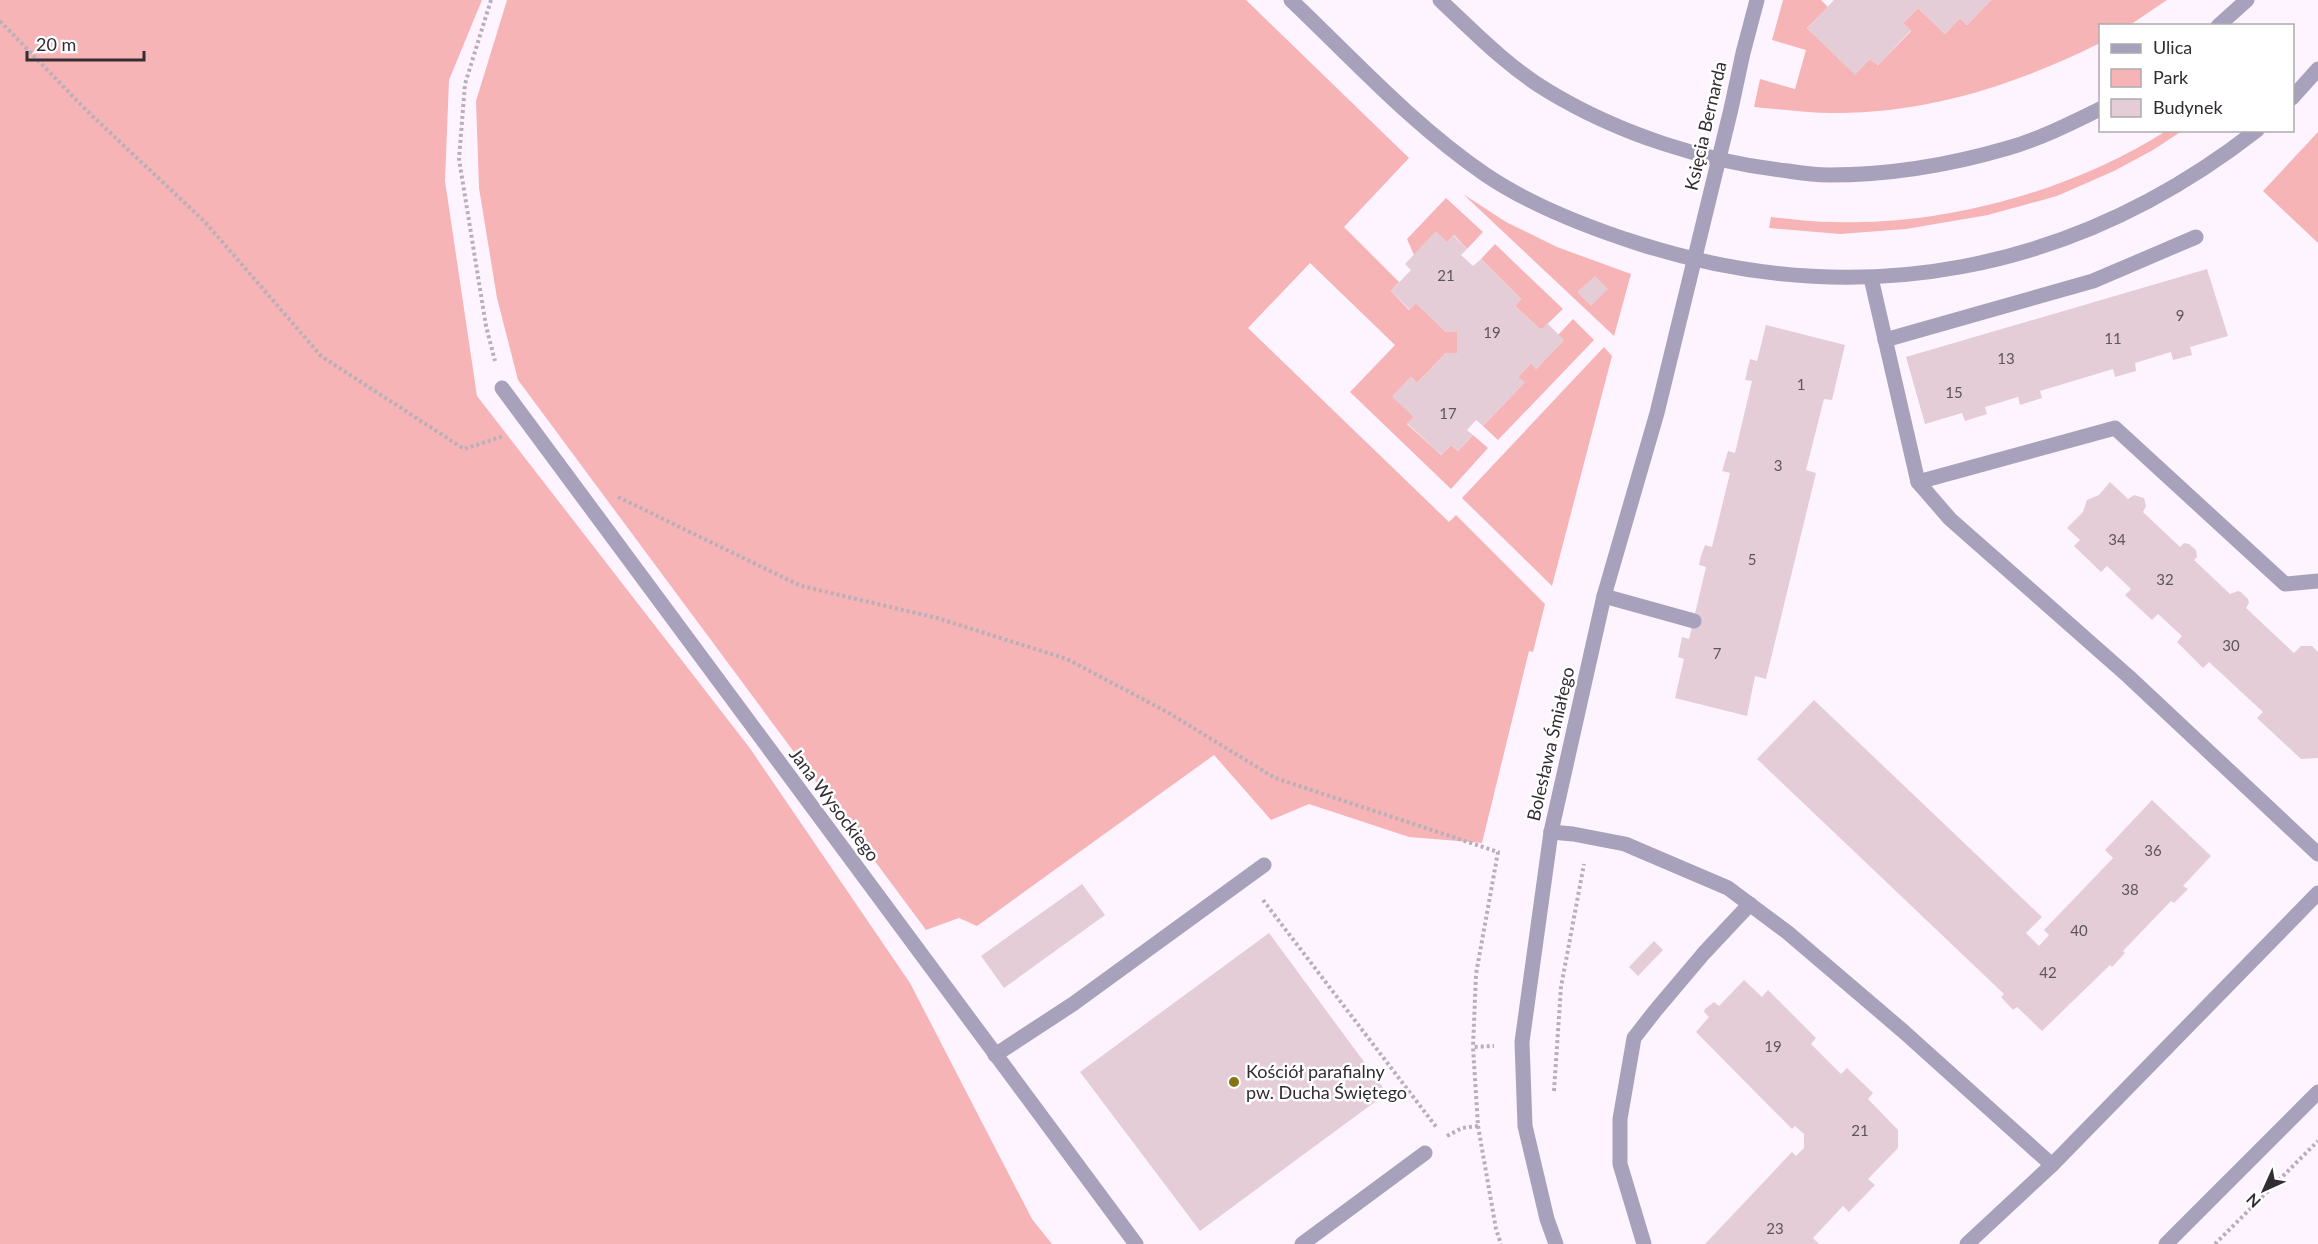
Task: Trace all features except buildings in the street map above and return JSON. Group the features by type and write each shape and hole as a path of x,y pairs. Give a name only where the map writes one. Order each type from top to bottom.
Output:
{"street":[{"path":"1291,0 1445,146 1487,176 1525,198 1611,235 1694,260 1752,271 1813,277 1871,278 1928,273 1978,264 2043,246 2102,224 2183,182 2219,160 2254,132"},
{"path":"1440,0 1495,52 1546,90 1583,110 1643,135 1719,160 1764,169 1827,176 1889,172 1948,164 2011,147 2099,109"},
{"name":"Księcia Bernarda","path":"1694,260 1743,53 1758,0"},
{"path":"2220,24 2247,0"},
{"path":"2294,96 2318,69"},
{"path":"1885,340 2094,281 2196,237"},
{"name":"Bolesława Śmiałego","path":"1556,1244 1547,1219 1525,1126 1522,1046 1551,832 1604,596 1656,413 1694,260"},
{"path":"1871,278 1918,482 1950,519 2076,629 2318,854"},
{"name":"Jana Wysockiego","path":"502,388 1136,1244"},
{"path":"1918,482 2115,428 2285,584 2318,580"},
{"path":"1604,596 1694,621"},
{"path":"1551,832 1625,844 1728,888 1787,932 2052,1165"},
{"path":"995,1055 1073,1004 1264,865"},
{"path":"1967,1244 2052,1165 2318,893"},
{"path":"1644,1244 1620,1164 1620,1119 1634,1038 1704,953 1750,904"},
{"path":"2166,1244 2318,1092"},
{"path":"1302,1244 1425,1153"}],"path":[{"path":"491,0 465,84 459,159 486,326 502,388"},
{"path":"0,21 85,109 205,222 321,356 464,449 530,426"},
{"path":"610,492 801,586 937,618 1067,659 1167,711 1275,778 1498,852 1476,974 1473,1047 1478,1126 1496,1229 1501,1244"},
{"path":"1554,1100 1561,987 1589,837"},
{"path":"1247,879 1438,1128"},
{"path":"1473,1047 1522,1046"},
{"path":"1445,1138 1462,1128 1478,1126"},
{"path":"2215,1244 2318,1142"}],"green space":[{"path":"0,0 482,0 449,80 445,181 477,396 749,747 910,983 1032,1219 1052,1244 0,1244"},
{"path":"507,0 1246,0 1409,158 1344,227 1399,282 1391,291 1409,310 1416,303 1446,332 1457,332 1457,353 1446,353 1417,383 1411,377 1393,396 1414,417 1407,424 1441,455 1451,445 1458,451 1473,435 1488,448 1451,489 1350,392 1395,345 1310,263 1248,328 1449,522 1456,515 1545,604 1533,652 1529,651 1482,843 1409,837 1309,804 1271,820 1214,755 977,926 959,918 926,930 518,380 497,298 479,188 476,101"},
{"path":"1783,0 1821,0 1828,7 1807,28 1855,74 1870,59 1878,65 1911,31 1903,23 1918,8 1945,34 1960,18 1967,25 1991,0 2167,0 2131,24 2099,24 2099,43 2036,72 1970,94 1902,108 1867,112 1802,112 1754,107 1760,79 1795,89 1806,50 1772,40"},
{"path":"2164,132 2180,132 2114,171 2057,196 1988,215 1906,229 1840,234 1769,228 1771,217 1827,222 1877,222 1964,211 2050,187 2130,152"},
{"path":"2318,132 2318,243 2263,191"},
{"path":"1463,194 1506,222 1557,247 1631,274 1614,336"},
{"path":"1446,198 1483,232 1467,249 1454,235 1447,242 1414,255 1407,239"},
{"path":"1495,244 1563,309 1541,330 1515,306 1521,299 1481,259"},
{"path":"1573,319 1594,340 1498,440 1483,426 1524,383 1518,377 1531,363 1536,369 1563,341 1558,335"},
{"path":"1604,347 1612,356 1552,586 1462,498"}],"place":[{"name":"Kościół parafialny pw. Ducha Świętego","path":"1234,1082"}]}
